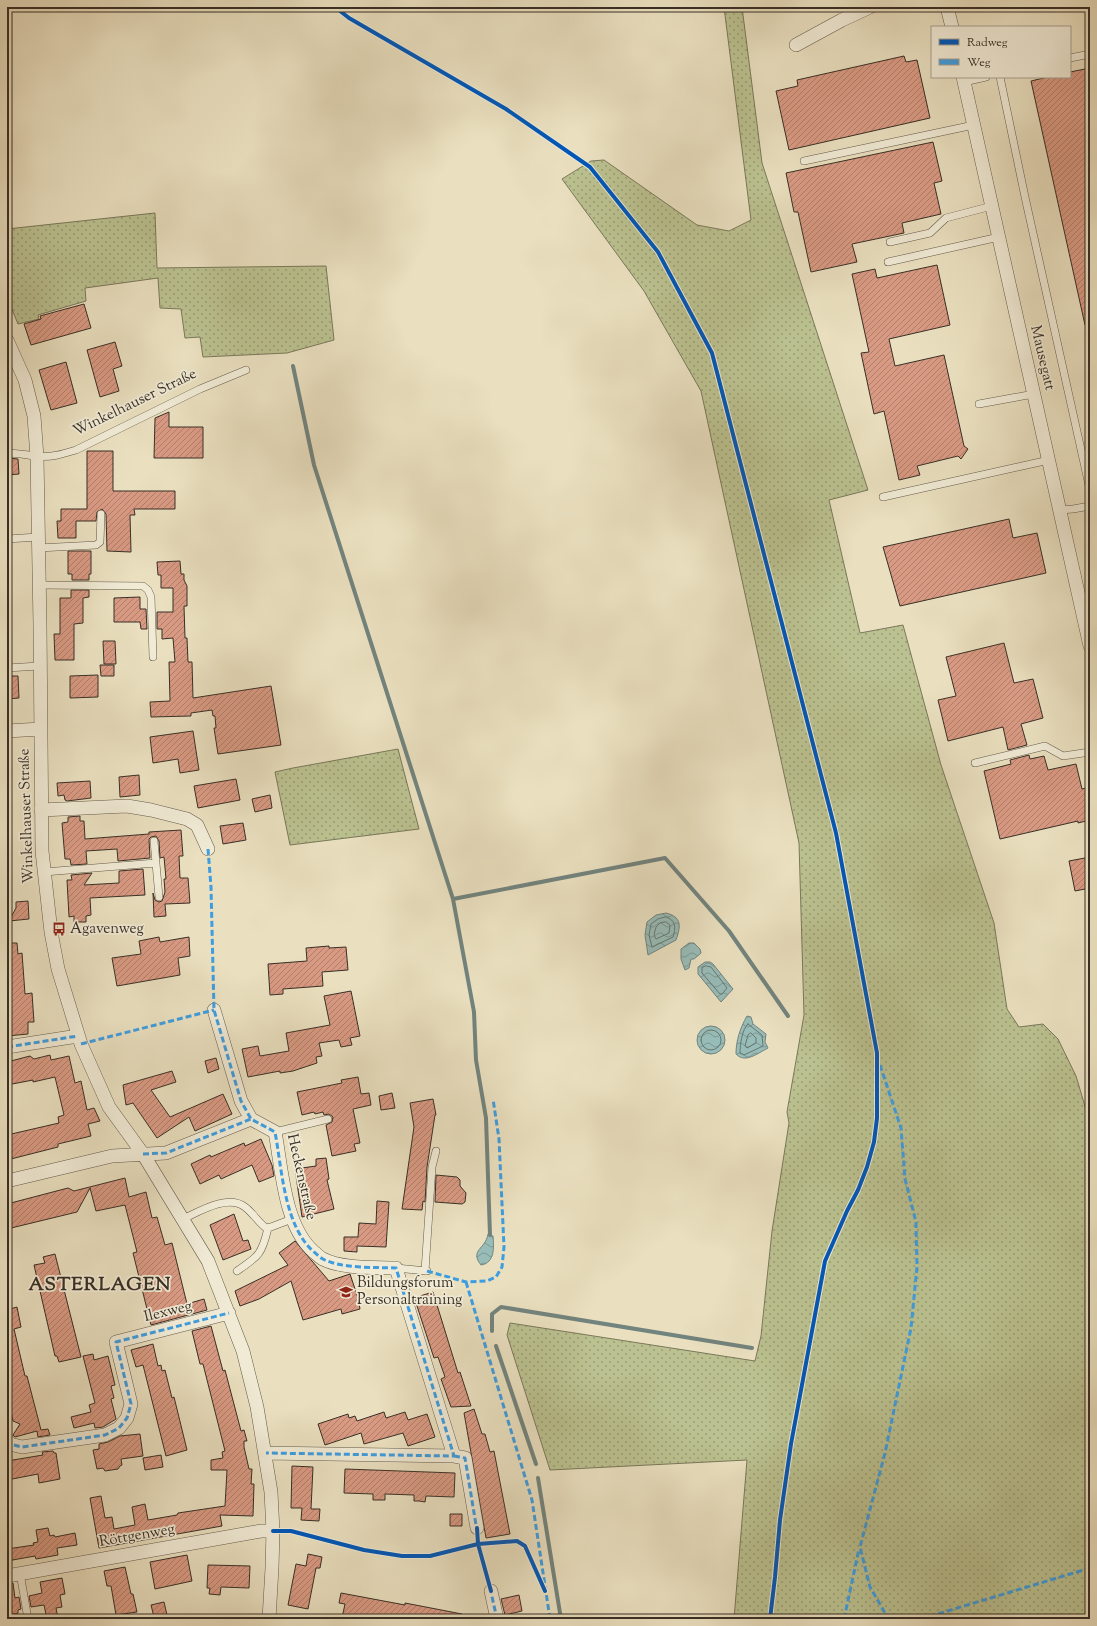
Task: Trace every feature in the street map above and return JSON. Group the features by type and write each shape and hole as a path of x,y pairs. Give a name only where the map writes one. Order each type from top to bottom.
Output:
{"street":[{"path":"796,45 842,20 870,7"},
{"path":"948,7 952,26"},
{"name":"Mausegatt","path":"964,79 1060,510 1087,620 1090,646"},
{"name":"Winkelhauser Straße","path":"7,340 25,380 34,416 37,457 41,810 44,872 51,932 58,969 78,1036 109,1107 143,1154 208,1261 243,1351 257,1407 266,1453 271,1492 273,1531 271,1619"},
{"path":"7,731 40,729"},
{"path":"41,810 127,806 151,810 187,819 197,825 208,850"},
{"path":"7,1181 112,1156 166,1153 251,1119 241,1101 214,1010"},
{"path":"7,1047 78,1036"},
{"name":"Heckenstraße","path":"251,1119 276,1132 288,1205 294,1225 307,1245 323,1259 344,1265 396,1268"},
{"path":"396,1268 454,1456"},
{"name":"Ilexweg","path":"7,1440 10,1444 22,1447 105,1435 119,1428 127,1418 131,1404 116,1342 229,1313"},
{"path":"266,1453 454,1456 465,1458 477,1528"},
{"name":"Röttgenweg","path":"13,1574 261,1531 273,1531"},
{"path":"491,1591 497,1619"}],"lane":[{"path":"1071,58 1090,54"},
{"path":"964,79 975,78"},
{"path":"1000,78 1090,490"},
{"path":"804,161 974,125"},
{"path":"890,242 930,233 946,218 992,206"},
{"path":"888,262 999,237"},
{"name":"Winkelhauser Straße","path":"7,454 19,453 37,457 57,456 76,450 200,389 246,370"},
{"path":"979,404 1034,394"},
{"path":"883,497 1049,460"},
{"path":"1060,510 1072,510 1090,506"},
{"path":"7,539 38,543 96,545 100,542 101,514"},
{"path":"39,585 143,586 148,590 151,597 152,657"},
{"path":"7,668 39,666"},
{"path":"974,763 1045,746 1063,756 1090,752"},
{"path":"154,841 159,898"},
{"path":"44,872 156,863"},
{"path":"276,1132 328,1119"},
{"path":"396,1268 426,1271 432,1167 436,1151"},
{"path":"183,1219 210,1207 234,1202 245,1207 263,1226 268,1228 292,1219"},
{"path":"237,1270 252,1261 261,1252 268,1228"},
{"path":"13,1574 28,1619"}],"green space":[{"path":"724,7 742,7 762,163 868,490 829,500 860,633 903,625 941,765 994,923 1007,1009 1019,1027 1043,1024 1058,1039 1076,1076 1090,1123 1090,1619 734,1619 747,1460 550,1470 507,1335 510,1323 755,1361 761,1336 772,1231 789,1123 787,1112 804,1015 799,843 701,391 644,291 562,179 591,161 604,160 697,225 729,231 751,220"},
{"path":"155,213 157,268 326,266 334,340 287,353 203,357 200,337 185,338 181,309 160,308 158,278 85,288 86,301 38,315 39,319 18,324 7,297 7,229"},
{"path":"398,749 419,829 290,845 275,772"}],"water":[{"path":"666,913 678,920 679,930 676,940 648,955 645,935 647,922 656,915"},
{"path":"689,943 694,943 700,949 701,953 694,959 691,959 689,968 685,970 681,959 681,949"},
{"path":"705,962 710,962 713,964 733,989 721,1002 698,974 698,967"},
{"path":"747,1016 751,1017 753,1024 766,1034 765,1042 768,1048 752,1057 743,1058 736,1054 736,1049 742,1025"},
{"path":"711,1026 721,1030 725,1040 721,1050 711,1054 701,1050 697,1040 701,1030"},
{"path":"488,1234 493,1236 493,1254 486,1264 481,1265 478,1260 477,1253 487,1239"}],"building":[{"path":"904,56 906,62 917,60 930,118 789,150 776,91 798,86 797,80"},
{"path":"1090,68 1090,325 1085,325 1031,81 1044,78 1071,78 1071,72"},
{"path":"933,142 942,181 934,183 941,214 902,223 904,233 852,244 857,262 811,272 798,212 794,212 786,173"},
{"path":"937,265 950,325 889,339 895,366 944,355 964,446 968,449 961,459 958,456 917,466 920,475 899,480 884,411 874,414 861,353 869,352 852,274 875,269 877,278"},
{"path":"84,304 91,328 31,345 24,324 41,319 40,316"},
{"path":"115,342 122,366 113,369 119,391 100,397 87,350"},
{"path":"66,362 77,403 51,410 39,370"},
{"path":"169,412 169,427 203,427 203,458 154,458 155,418"},
{"path":"87,451 113,451 113,491 175,491 175,509 134,509 135,515 130,515 131,552 107,551 106,514 102,509 97,512 96,521 76,521 76,538 58,538 57,521 61,521 61,509 87,509"},
{"path":"7,458 18,459 19,474 7,475"},
{"path":"1009,519 1013,538 1037,533 1046,573 900,606 883,547"},
{"path":"68,551 91,551 91,574 89,574 89,580 72,580 72,574 68,574"},
{"path":"180,561 181,574 184,574 184,580 187,586 187,606 184,606 185,638 187,638 188,662 192,662 193,698 271,686 281,745 218,754 214,728 216,728 215,716 213,716 212,710 191,713 191,716 151,717 150,702 170,701 169,662 175,662 173,638 162,639 162,629 157,629 157,612 173,612 173,588 161,588 161,575 158,575 157,562"},
{"path":"71,590 89,590 89,597 83,598 83,623 74,624 74,660 55,660 54,634 60,634 60,598 71,598"},
{"path":"140,597 140,609 146,609 147,629 141,629 140,622 114,622 114,598"},
{"path":"103,641 115,641 116,664 104,664"},
{"path":"1004,643 1014,683 1033,679 1043,718 1021,724 1027,745 1008,750 1003,727 948,741 938,700 956,696 946,657"},
{"path":"100,665 114,665 114,676 101,676"},
{"path":"98,675 98,697 70,698 70,676"},
{"path":"7,676 18,676 19,698 7,699"},
{"path":"193,731 199,770 180,773 178,759 153,763 150,737"},
{"path":"1029,755 1030,759 1044,756 1048,770 1076,764 1082,789 1090,787 1090,820 1078,823 1078,821 1000,839 984,771 1011,764 1010,760"},
{"path":"139,775 140,795 120,797 119,777"},
{"path":"236,779 240,800 198,808 194,786"},
{"path":"90,781 91,798 67,801 65,800 64,795 58,796 57,783"},
{"path":"270,795 272,808 255,812 252,799"},
{"path":"80,816 80,821 84,821 85,839 181,830 183,856 179,856 180,878 188,878 190,903 165,904 166,916 154,917 153,893 155,900 159,902 162,901 165,892 164,879 166,879 164,857 160,858 159,841 156,836 149,839 150,858 118,861 117,849 86,851 87,864 71,865 70,859 65,859 62,823 68,822 68,817"},
{"path":"243,823 246,840 223,844 220,826"},
{"path":"1090,857 1090,888 1075,891 1069,861"},
{"path":"143,869 145,895 90,898 91,915 86,916 86,922 74,922 74,916 69,917 67,880 72,880 71,875 92,873 84,885 119,883 119,871"},
{"path":"28,901 29,919 9,921 16,908 16,902"},
{"path":"159,937 160,942 189,937 190,956 178,958 180,975 117,986 112,958 141,954 139,941"},
{"path":"7,943 17,943 18,954 22,953 25,994 32,993 34,1022 28,1022 28,1034 7,1036"},
{"path":"329,946 329,948 346,947 348,970 322,972 323,986 283,989 283,994 270,995 268,964 307,961 306,948"},
{"path":"351,991 360,1036 350,1038 352,1045 341,1047 339,1040 319,1043 322,1056 316,1057 317,1063 293,1071 280,1073 280,1071 248,1077 242,1049 258,1046 260,1056 289,1051 286,1033 330,1025 324,996"},
{"path":"50,1055 51,1060 69,1056 75,1083 81,1081 87,1110 94,1108 100,1121 88,1124 91,1136 58,1144 58,1147 7,1160 7,1135 59,1123 58,1117 64,1115 55,1077 33,1082 33,1080 7,1085 7,1062 30,1056 34,1059"},
{"path":"216,1058 219,1069 208,1073 205,1061"},
{"path":"172,1071 176,1082 151,1090 170,1117 223,1094 232,1114 195,1131 189,1117 157,1138 133,1103 126,1105 123,1085"},
{"path":"358,1077 361,1094 369,1093 371,1105 353,1109 360,1143 354,1144 356,1151 332,1156 326,1125 332,1122 333,1117 329,1114 324,1115 323,1112 315,1114 314,1112 302,1115 297,1092 342,1083 341,1080"},
{"path":"392,1093 395,1108 381,1110 379,1096"},
{"path":"433,1099 436,1115 427,1167 425,1202 423,1201 422,1210 402,1209 414,1127 410,1103"},
{"path":"261,1139 272,1165 274,1176 259,1182 252,1165 221,1179 219,1175 200,1184 191,1164 210,1155 211,1157 244,1143 245,1146"},
{"path":"326,1158 329,1179 327,1180 334,1209 302,1217 295,1169 316,1166 316,1159"},
{"path":"436,1175 457,1177 460,1180 460,1186 466,1193 465,1202 462,1204 435,1202"},
{"path":"125,1178 129,1197 146,1192 152,1218 157,1217 165,1245 172,1243 187,1304 204,1299 207,1310 151,1325 133,1253 137,1252 125,1205 96,1211 90,1188 77,1212 7,1229 7,1204 68,1188 74,1191"},
{"path":"377,1201 389,1202 386,1247 357,1246 357,1252 344,1251 344,1237 358,1237 359,1223 376,1224"},
{"path":"234,1214 243,1241 248,1240 251,1249 223,1260 210,1225"},
{"path":"295,1241 329,1281 350,1274 360,1309 342,1314 341,1309 303,1320 291,1281 259,1299 240,1306 235,1291 288,1265 279,1253"},
{"path":"55,1254 81,1357 59,1362 57,1356 55,1356 34,1265 45,1263 43,1257"},
{"path":"433,1292 458,1373 460,1372 471,1406 451,1407 441,1379 445,1377 438,1357 434,1358 415,1300 420,1298 420,1296"},
{"path":"17,1307 21,1327 14,1329 25,1376 27,1376 41,1430 48,1429 50,1435 38,1437 37,1431 15,1437 13,1435 20,1424 13,1421 7,1395 7,1310"},
{"path":"211,1326 223,1371 225,1370 241,1431 244,1430 247,1441 244,1441 244,1447 249,1469 252,1469 251,1484 254,1484 253,1516 220,1515 222,1526 99,1548 90,1498 101,1496 105,1518 112,1517 114,1529 135,1525 132,1507 145,1504 148,1520 177,1515 178,1513 225,1506 227,1470 211,1470 211,1460 223,1458 222,1452 225,1451 203,1364 200,1364 192,1331"},
{"path":"153,1344 158,1366 161,1365 162,1371 165,1370 172,1398 174,1397 187,1450 166,1456 143,1365 136,1367 131,1350"},
{"path":"93,1354 94,1360 108,1356 115,1385 111,1386 114,1398 111,1399 116,1419 103,1427 95,1428 94,1423 74,1428 71,1417 91,1412 89,1405 95,1403 83,1356"},
{"path":"474,1409 482,1434 485,1434 490,1452 494,1451 510,1534 486,1538 464,1413"},
{"path":"384,1412 386,1418 405,1412 408,1420 427,1414 435,1437 408,1446 403,1433 364,1444 361,1433 325,1445 318,1424 348,1414 349,1418 355,1416 357,1421"},
{"path":"140,1434 143,1456 121,1459 122,1465 118,1469 105,1471 103,1468 97,1469 93,1450 99,1449 99,1444 108,1442 120,1436"},
{"path":"53,1451 56,1453 60,1479 39,1483 38,1474 7,1480 7,1461 43,1455 42,1452"},
{"path":"161,1455 163,1467 145,1470 143,1458"},
{"path":"292,1466 313,1467 311,1509 320,1509 319,1521 301,1520 302,1508 291,1508"},
{"path":"345,1469 455,1473 454,1497 426,1496 425,1502 414,1501 414,1495 385,1494 385,1500 373,1500 373,1494 344,1493"},
{"path":"450,1514 462,1514 462,1526 450,1526"},
{"path":"48,1528 50,1536 54,1535 55,1537 75,1533 77,1545 57,1548 58,1555 36,1559 35,1556 7,1561 7,1549 34,1545 33,1543 38,1542 36,1530"},
{"path":"308,1554 322,1557 320,1568 316,1568 308,1609 288,1605 296,1564 306,1566"},
{"path":"187,1555 192,1581 155,1589 150,1562"},
{"path":"208,1565 250,1566 249,1588 221,1587 220,1595 209,1594 210,1588 207,1588"},
{"path":"125,1567 137,1612 116,1615 111,1586 107,1586 104,1571"},
{"path":"62,1578 65,1594 60,1595 62,1607 56,1608 58,1619 47,1619 44,1605 31,1607 29,1596 42,1593 40,1582"},
{"path":"13,1583 15,1598 19,1597 21,1609 18,1610 18,1613 7,1616 7,1584"},
{"path":"341,1593 462,1614 461,1619 342,1618 345,1604 339,1603"},
{"path":"519,1595 522,1611 505,1615 501,1599"},
{"path":"164,1602 167,1615 154,1617 151,1605"}],"waterway":[{"path":"293,366 314,465 453,899 474,1012 476,1060 486,1118 490,1235"},
{"path":"453,899 665,858 729,931 788,1016"},
{"path":"492,1331 492,1314 501,1307 752,1348"},
{"path":"496,1346 536,1464"},
{"path":"538,1478 561,1619"}],"marked path":[{"path":"208,849 211,887 214,1010 241,1101 251,1119 275,1132 290,1212 304,1241 314,1252 331,1262 349,1266 396,1268 454,1456 266,1453"},
{"path":"81,1044 214,1010"},
{"path":"7,1047 78,1036"},
{"path":"880,1065 901,1128 905,1179 916,1222 917,1267 911,1328 885,1453 860,1547 870,1587 885,1613 892,1619"},
{"path":"427,1271 466,1282 487,1281 496,1277 502,1267 504,1247 499,1139 493,1099"},
{"path":"143,1154 166,1153 251,1119"},
{"path":"466,1282 532,1500 550,1619"},
{"path":"7,1440 10,1444 22,1447 105,1435 119,1428 127,1418 131,1404 116,1342 229,1313"},
{"path":"454,1456 465,1458 477,1531"},
{"path":"844,1619 859,1549"},
{"path":"921,1619 1090,1568"},
{"path":"490,1588 497,1619"},
{"path":"269,1618 275,1619"}],"cycle path":[{"path":"335,7 349,18 506,109 590,167 658,252 712,353 836,833 877,1053 877,1118 874,1142 867,1167 858,1190 825,1261 791,1444 780,1520 770,1619"},
{"path":"477,1528 478,1544 491,1591"},
{"path":"273,1531 291,1531 364,1550 402,1556 430,1556 478,1544 517,1541 525,1546 545,1591"}],"place":[{"name":"Agavenweg","path":"59,929"},
{"name":"Bildungsforum Personaltraining","path":"346,1292"}],"district":[{"name":"ASTERLAGEN","path":"100,1285"}]}
